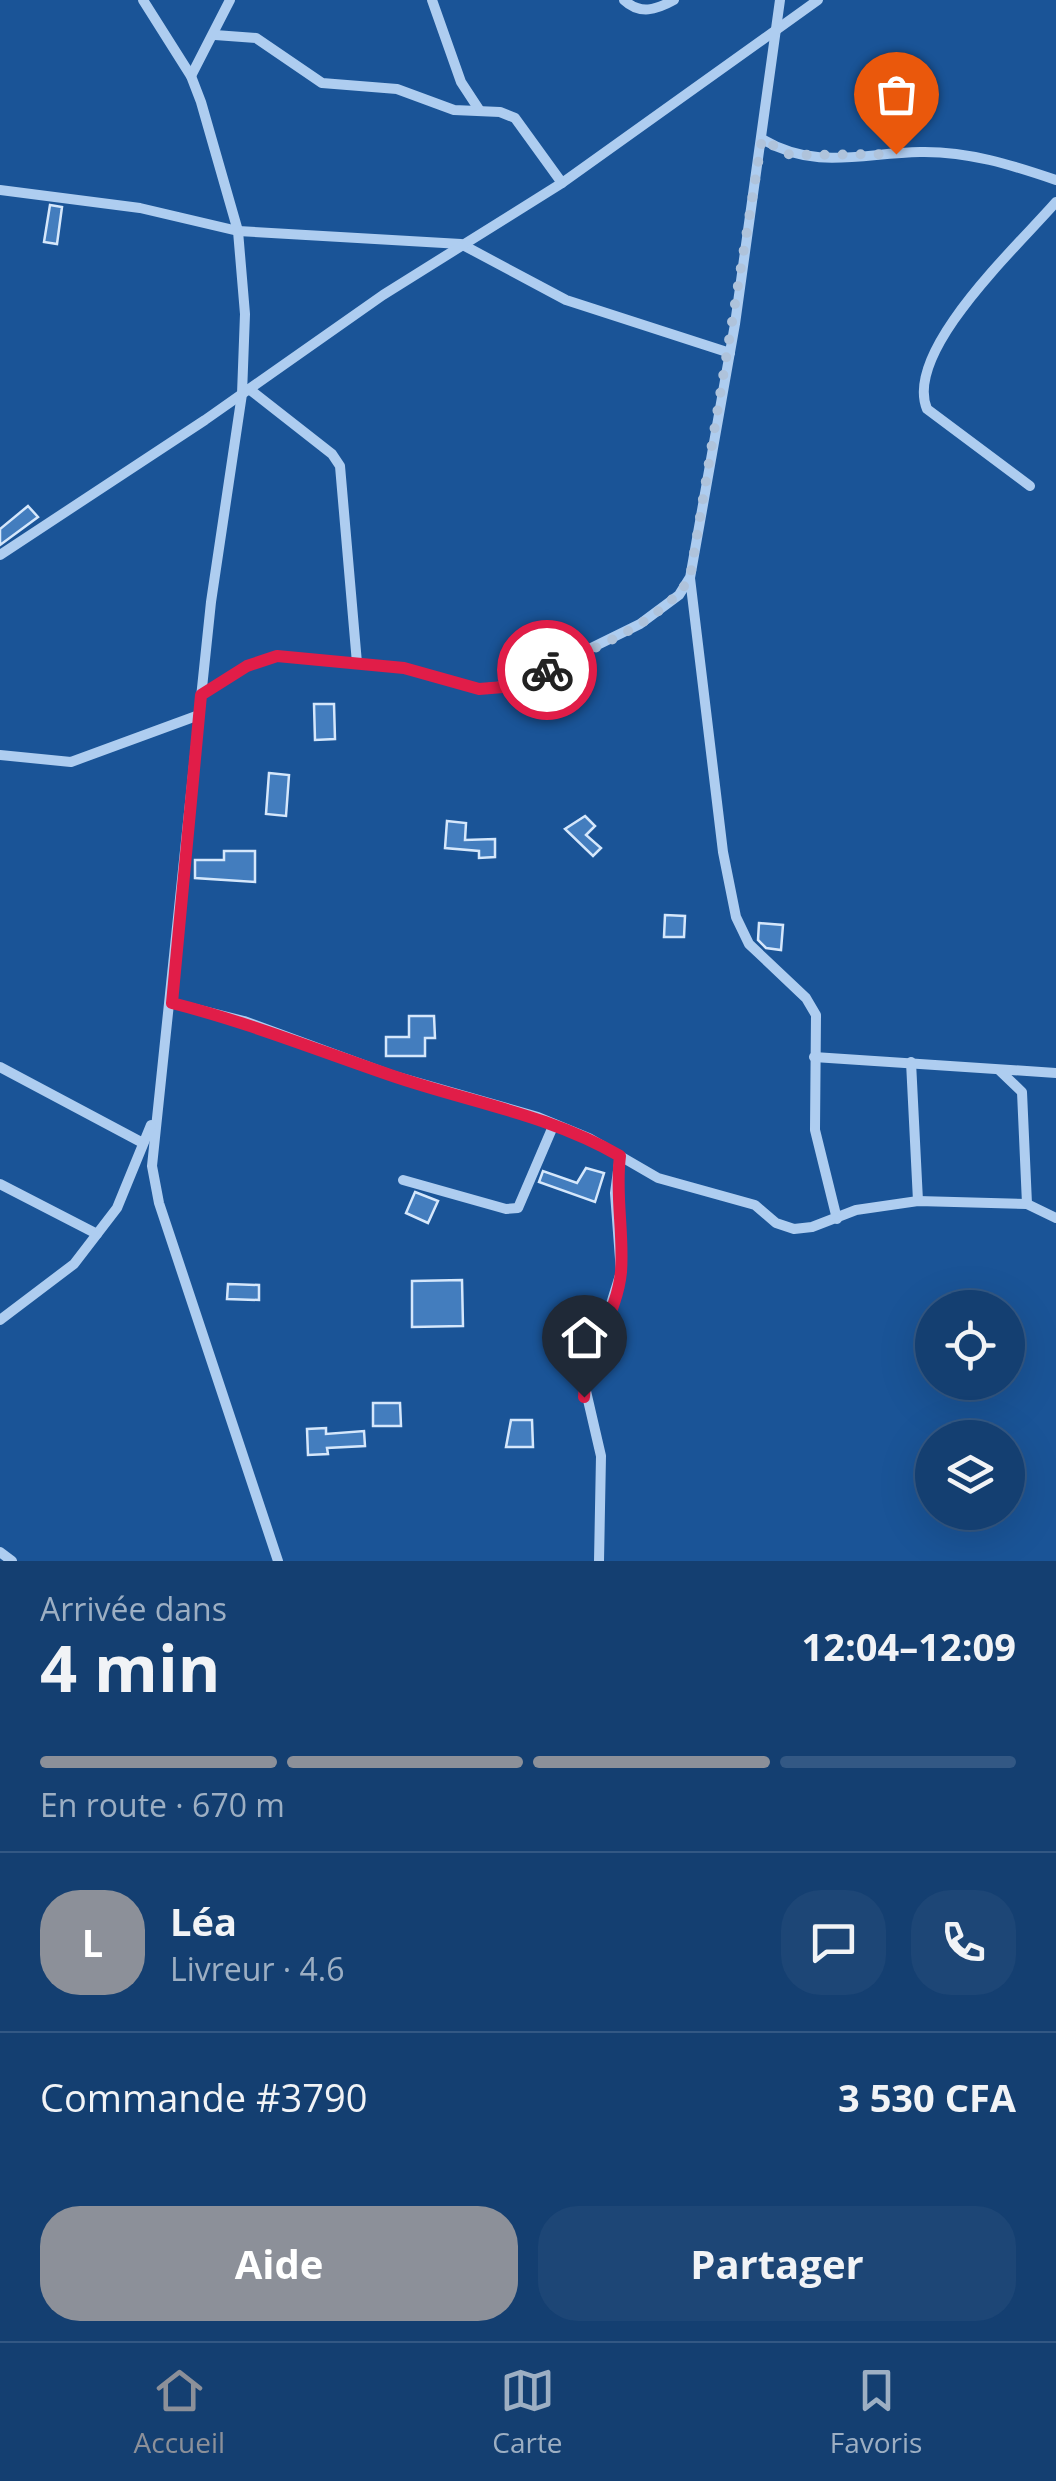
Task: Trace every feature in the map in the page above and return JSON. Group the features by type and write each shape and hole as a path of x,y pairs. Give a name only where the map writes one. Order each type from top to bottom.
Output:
{"street":[{"path":"143,0 190,76 238,231 245,314 245,392 201,695 172,1003 153,1121 152,1166 159,1203 278,1561"},
{"path":"190,76 215,35 230,0"},
{"path":"432,0 460,82 480,112"},
{"path":"624,0 633,9 649,11 674,0"},
{"path":"780,0 730,352 690,578 723,852 736,917 748,944 806,998 816,1015 815,1130 837,1219"},
{"path":"0,555 461,244 562,183 775,27 818,0"},
{"path":"215,35 256,38 322,83 396,89 454,110 514,118 562,183"},
{"path":"762,139 790,155 821,158 922,152 970,155 1056,180"},
{"path":"0,190 140,208 238,231 461,244 566,300 730,352"},
{"path":"1030,486 927,409 921,395 932,355 962,310 1056,202"},
{"path":"245,392 332,454 340,466 356,663"},
{"path":"201,695 247,666 277,656 404,668 479,689 516,686 640,624 679,595 690,578"},
{"path":"0,755 71,762 199,716"},
{"path":"172,1003 244,1021 392,1076 554,1124 658,1178 754,1206 776,1223 794,1229 837,1219 856,1210 918,1200 1027,1204 1056,1218"},
{"path":"814,1057 1056,1073"},
{"path":"911,1062 918,1200"},
{"path":"0,1067 141,1142"},
{"path":"997,1068 1022,1092 1027,1204"},
{"path":"0,1320 74,1264 117,1208 141,1142 153,1121"},
{"path":"402,1180 506,1210 518,1208 554,1124"},
{"path":"599,1561 601,1456 585,1387 621,1272 616,1194 620,1156"},
{"path":"0,1184 97,1234"},
{"path":"0,1552 12,1561"}],"building":[{"path":"50,205 62,207 57,244 44,242"},
{"path":"28,506 38,517 0,545 0,529"},
{"path":"314,704 334,704 335,739 315,740"},
{"path":"269,773 289,775 286,816 266,814"},
{"path":"585,816 595,826 586,835 601,848 593,856 565,829"},
{"path":"447,821 466,823 465,840 495,839 495,857 479,858 479,851 445,848"},
{"path":"224,851 255,851 255,882 195,878 195,860 224,860"},
{"path":"665,915 685,916 684,937 664,937"},
{"path":"759,923 783,925 781,950 766,948 758,940"},
{"path":"409,1016 434,1016 435,1038 425,1038 425,1056 386,1056 386,1037 409,1037"},
{"path":"586,1168 604,1173 595,1202 539,1182 543,1171 577,1183"},
{"path":"415,1192 438,1201 428,1223 406,1213"},
{"path":"462,1280 463,1326 412,1327 412,1281"},
{"path":"228,1284 259,1285 259,1300 227,1299"},
{"path":"373,1403 400,1403 401,1426 373,1426"},
{"path":"511,1420 532,1420 533,1447 506,1447"},
{"path":"326,1428 326,1434 364,1431 365,1446 327,1448 328,1454 308,1455 307,1429"}],"way so far":[{"path":"547,670 640,624 679,595 690,578 735,324 762,139 790,155 821,158 896,154"}],"route":[{"path":"547,670 516,686 479,689 404,668 277,656 247,666 201,695 172,1003 284,1034 392,1076 538,1117 620,1156 616,1194 621,1272 586,1377 584,1397"}]}
